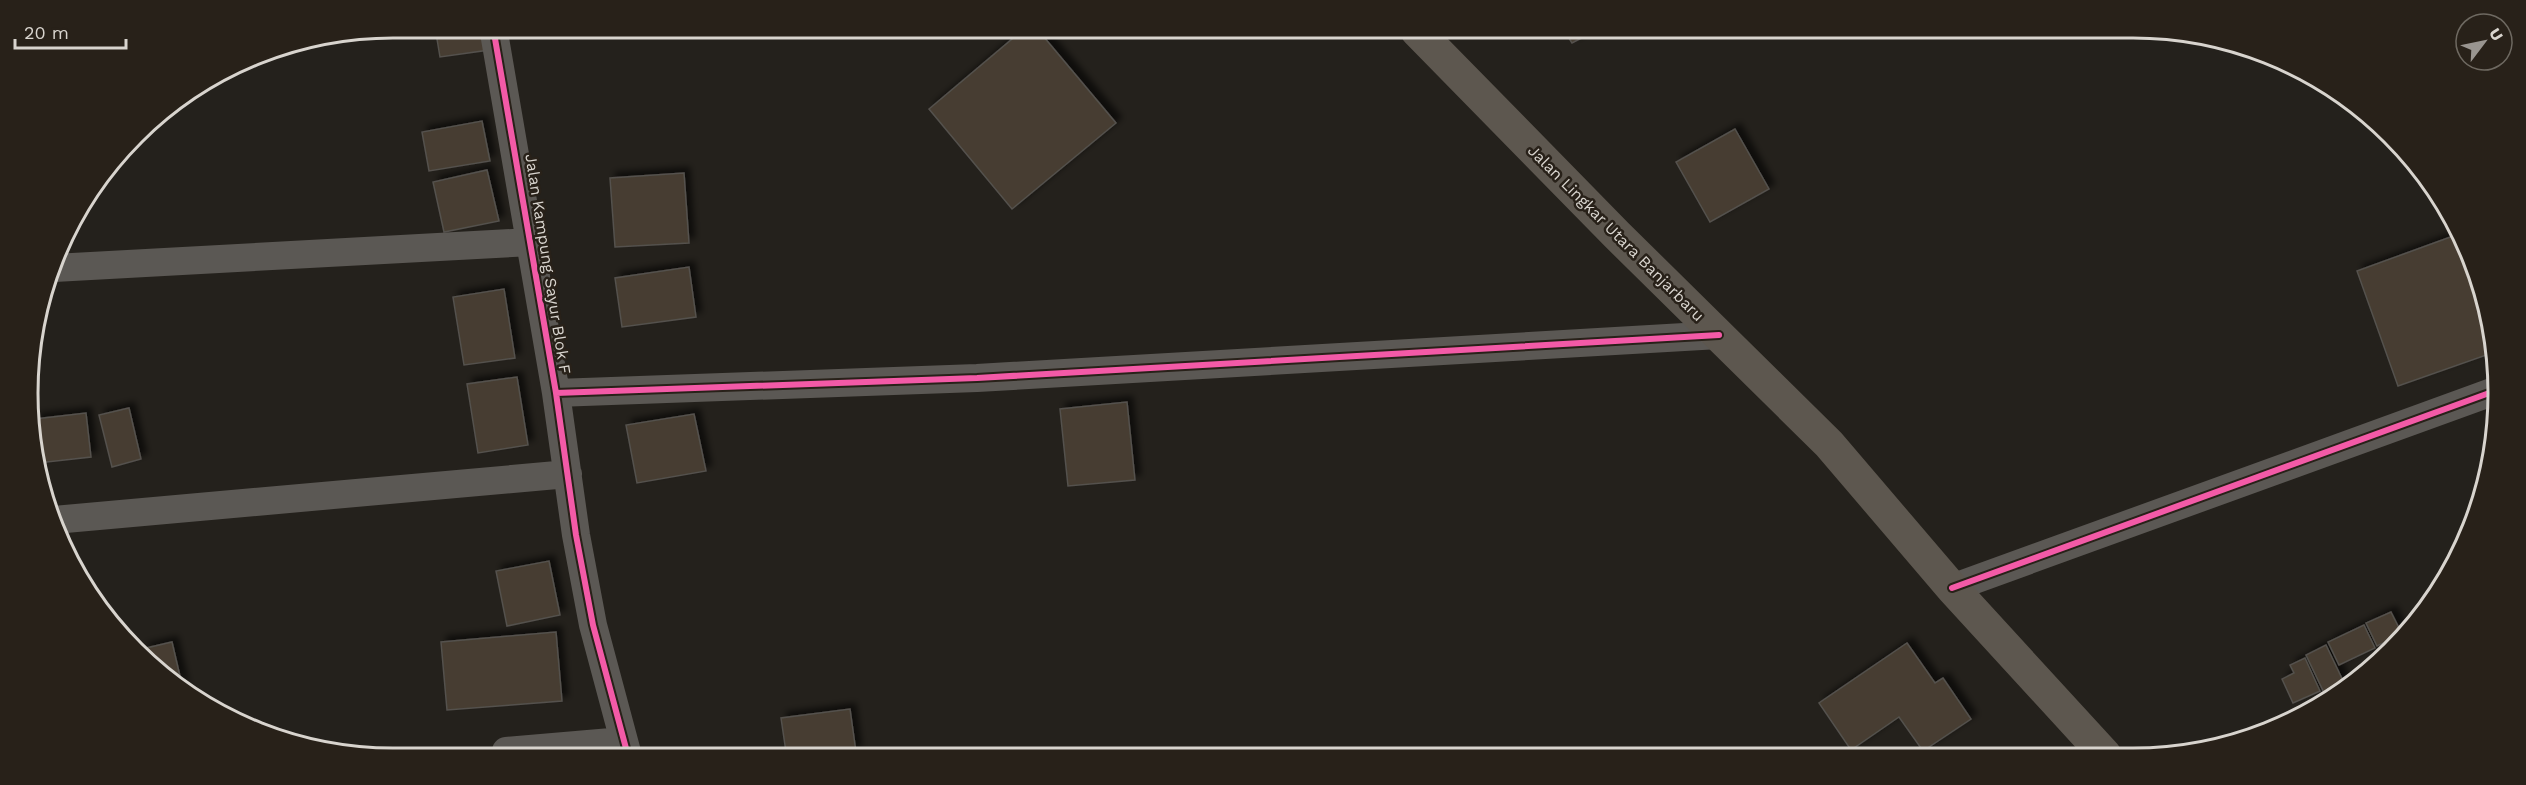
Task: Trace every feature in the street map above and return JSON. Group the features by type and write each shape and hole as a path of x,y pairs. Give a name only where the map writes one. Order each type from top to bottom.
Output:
{"main road":[{"name":"Jalan Lingkar Utara Banjarbaru","path":"1423,37 1829,444 1952,588 2098,748"}],"street":[{"name":"Jalan Kampung Sayur Blok F","path":"495,37 556,393 576,535 593,625 625,746"},
{"path":"60,268 531,243"},
{"path":"556,393 977,378 1719,335"},
{"path":"1952,588 2488,393"},
{"path":"61,519 568,474"},
{"path":"577,748 625,746"}],"building":[{"path":"437,37 487,37 489,50 440,57"},
{"path":"1014,37 1044,37 1116,123 1012,209 929,109"},
{"path":"1568,37 1583,37 1572,43"},
{"path":"482,121 490,161 429,171 422,132"},
{"path":"1735,129 1769,189 1710,222 1676,162"},
{"path":"487,170 499,221 444,232 433,182"},
{"path":"684,173 689,243 615,247 610,178"},
{"path":"2453,236 2470,278 2482,323 2486,355 2398,386 2357,271"},
{"path":"689,267 696,317 622,327 615,278"},
{"path":"504,289 515,358 464,365 453,297"},
{"path":"517,377 528,445 478,453 467,384"},
{"path":"1127,402 1135,480 1068,486 1060,409"},
{"path":"129,408 141,459 112,467 99,415"},
{"path":"86,413 91,457 44,462 38,419"},
{"path":"694,414 706,471 637,483 626,425"},
{"path":"549,561 560,615 507,626 496,571"},
{"path":"2391,612 2399,628 2388,641 2377,646 2366,623"},
{"path":"2364,625 2375,648 2339,665 2328,642"},
{"path":"556,632 562,701 447,710 441,642"},
{"path":"172,642 180,677 158,659 146,648"},
{"path":"1907,643 1935,683 1943,678 1971,719 1928,748 1921,748 1899,717 1854,748 1850,748 1819,703"},
{"path":"2326,645 2342,680 2324,692 2306,655"},
{"path":"2305,658 2320,691 2293,703 2282,679 2294,673 2290,665"},
{"path":"850,709 855,748 785,748 781,718"}],"cycle path":[{"path":"495,37 556,393 576,535 593,625 626,748"},
{"path":"556,393 977,378 1719,335"},
{"path":"1952,588 2488,393"}]}
